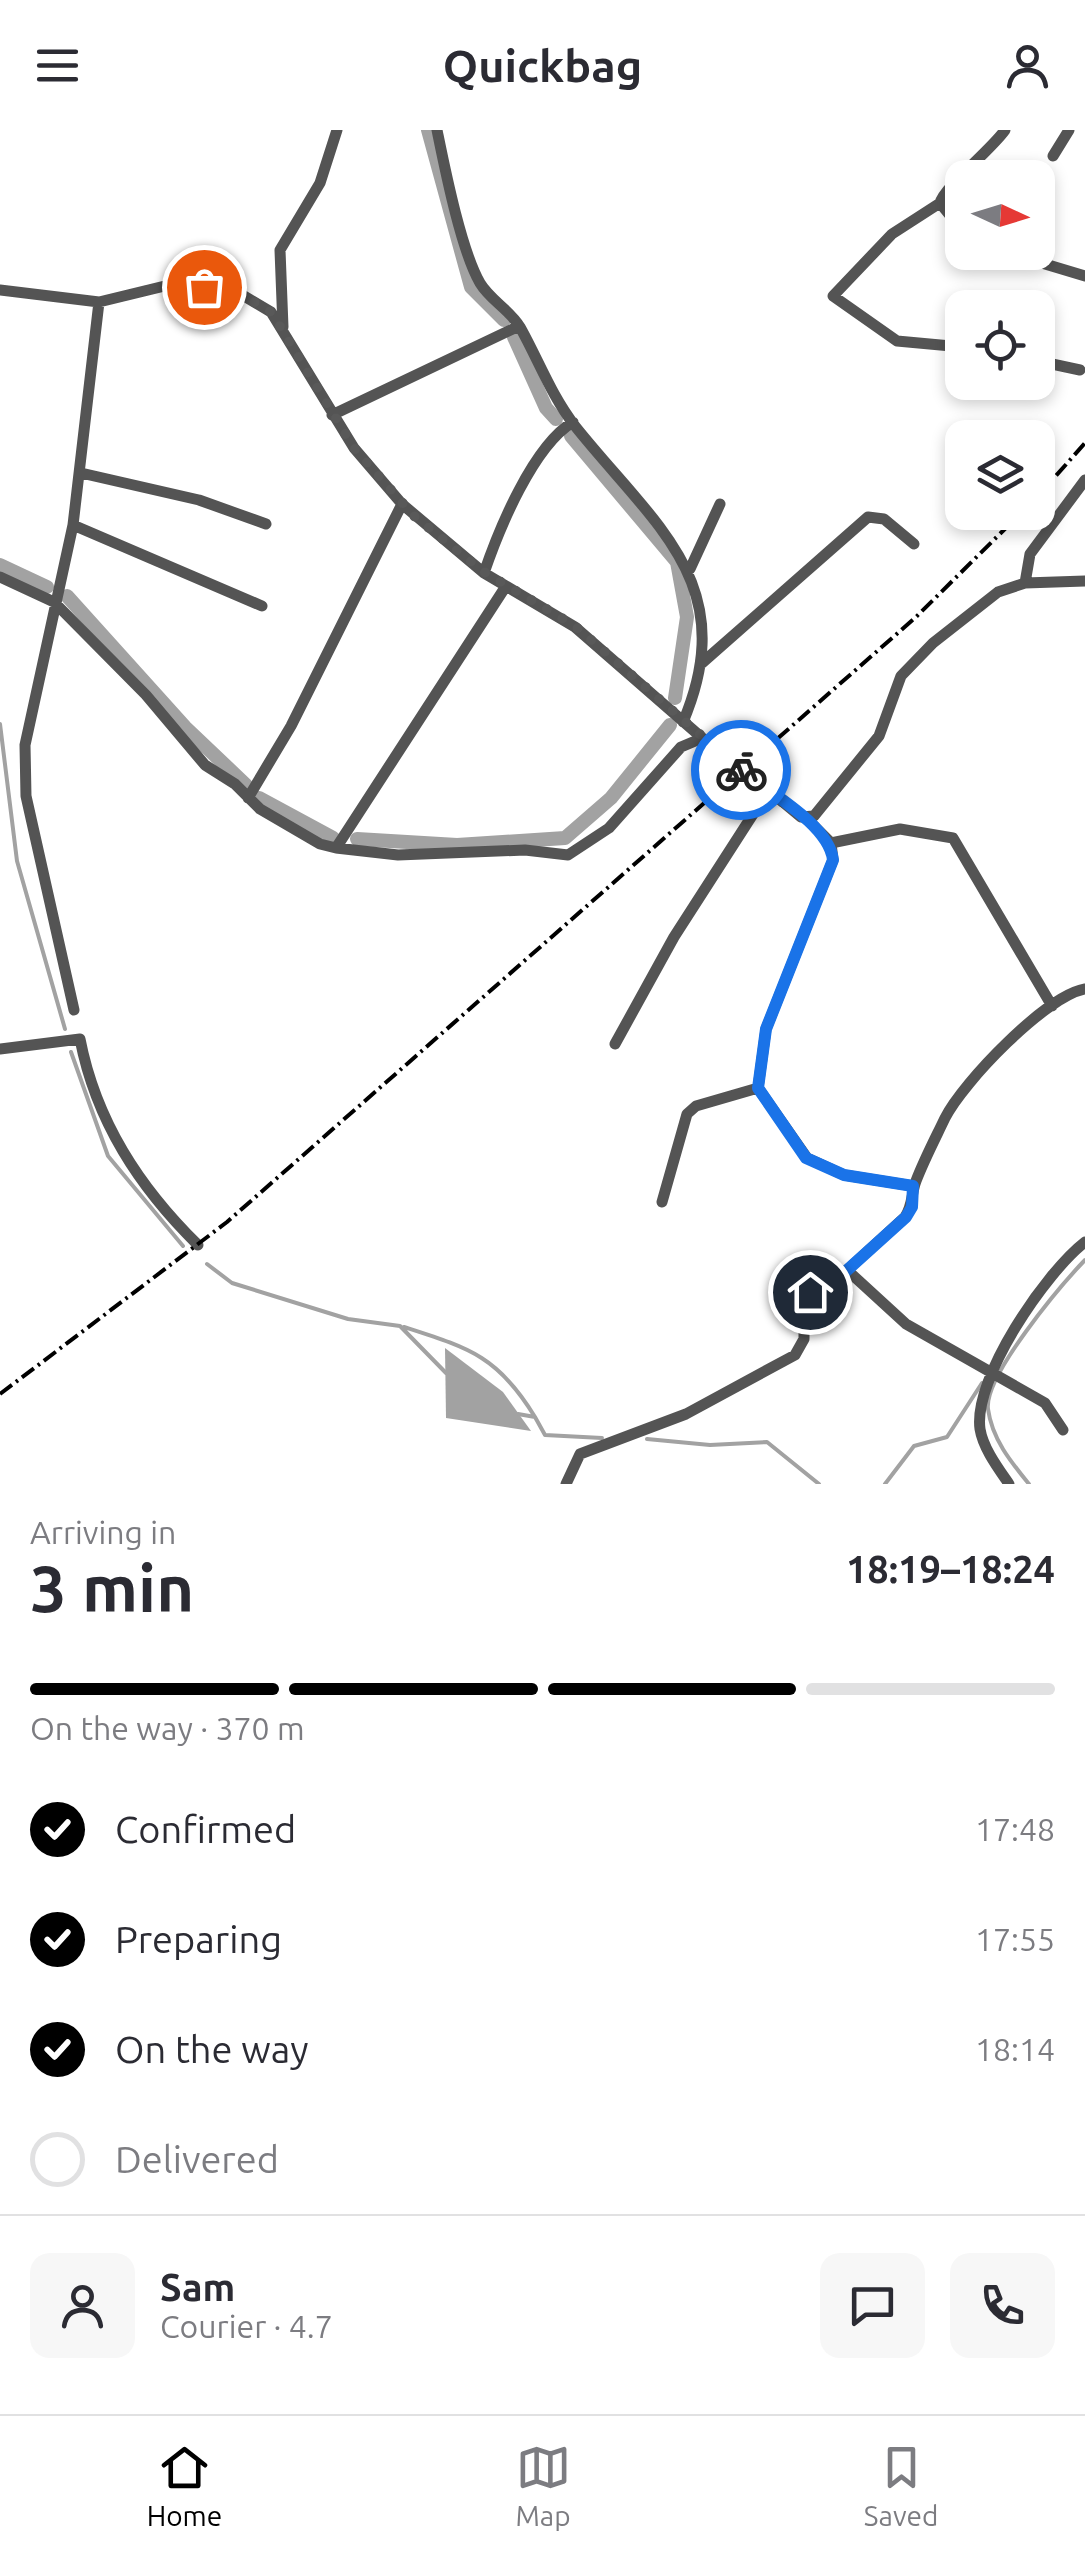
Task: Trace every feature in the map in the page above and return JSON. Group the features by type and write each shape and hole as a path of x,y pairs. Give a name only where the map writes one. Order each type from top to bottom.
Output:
{"street":[{"path":"284,332 280,250 320,182 337,130"},
{"path":"437,130 468,259 481,286 519,326 552,395 610,462 690,569 698,598 702,664 682,722"},
{"path":"945,345 897,341 833,296 892,234 940,203 943,193 977,165 1005,130"},
{"path":"1053,156 1069,130"},
{"path":"940,203 945,209"},
{"path":"1055,267 1085,276"},
{"path":"0,290 98,302 173,284 234,290 271,312 332,415 402,504 484,572 575,626 700,739 806,818 831,843 829,878 766,1029 758,1088 806,1158 844,1175 913,1186"},
{"path":"74,1010 26,796 25,745 73,525 98,302"},
{"path":"332,415 519,326"},
{"path":"1055,365 1080,370"},
{"path":"484,572 529,475 558,431 573,422"},
{"path":"81,473 198,500 266,524"},
{"path":"1025,583 1030,554 1085,480"},
{"path":"248,798 291,726 402,504"},
{"path":"690,569 720,504"},
{"path":"702,664 868,516 884,518 914,544"},
{"path":"73,525 262,606"},
{"path":"0,577 54,602 146,695 205,765 297,832 336,848 398,855 526,850 568,855 609,828 681,747 700,739"},
{"path":"806,818 814,816 879,736 901,676 977,606 1025,583 1085,581"},
{"path":"336,848 506,586"},
{"path":"615,1044 674,938 768,791"},
{"path":"831,843 900,829 953,838 1052,1006"},
{"path":"566,1484 580,1454 686,1414 794,1355 804,1339 804,1308 810,1292 847,1270 906,1217 912,1207 913,1186 948,1112 992,1058 1052,1006 1085,989"},
{"path":"0,1049 80,1039 102,1116 130,1166 198,1245"},
{"path":"662,1202 687,1114 696,1106 758,1088"},
{"path":"1009,1484 980,1430 986,1393 1035,1297 1085,1242"},
{"path":"847,1270 906,1324 1045,1403 1064,1430"}],"shaded area":[{"path":"445,1348 503,1392 531,1431 446,1418"}],"waterway":[{"path":"428,130 471,287 504,320"},
{"path":"514,337 546,408 556,419"},
{"path":"571,436 677,562 687,617 675,698"},
{"path":"0,565 47,587"},
{"path":"67,596 185,727 246,785"},
{"path":"0,724 17,861 65,1029"},
{"path":"357,839 457,845 565,838 611,798 670,725"},
{"path":"259,798 333,838"},
{"path":"71,1052 108,1156 183,1246"},
{"path":"1029,1484 998,1440 988,1409 990,1394 1026,1332 1085,1260"},
{"path":"207,1264 232,1283 348,1319 400,1326 446,1373"},
{"path":"404,1327 480,1357 508,1380 535,1417"},
{"path":"885,1484 914,1446 947,1437 982,1383"},
{"path":"518,1414 535,1417 545,1435 602,1438"},
{"path":"647,1439 710,1445 767,1442 819,1484"}],"railway":[{"path":"1055,477 1085,443"},
{"path":"0,1394 227,1222 916,617 1004,530"}],"way so far":[{"path":"204,287 234,290 271,312 354,448 414,516 484,572 575,626 644,683 700,739 741,770"}],"route":[{"path":"741,770 806,818 831,843 833,860 766,1029 758,1088 806,1158 844,1175 913,1186 912,1207 906,1217 844,1273 810,1292"}]}
